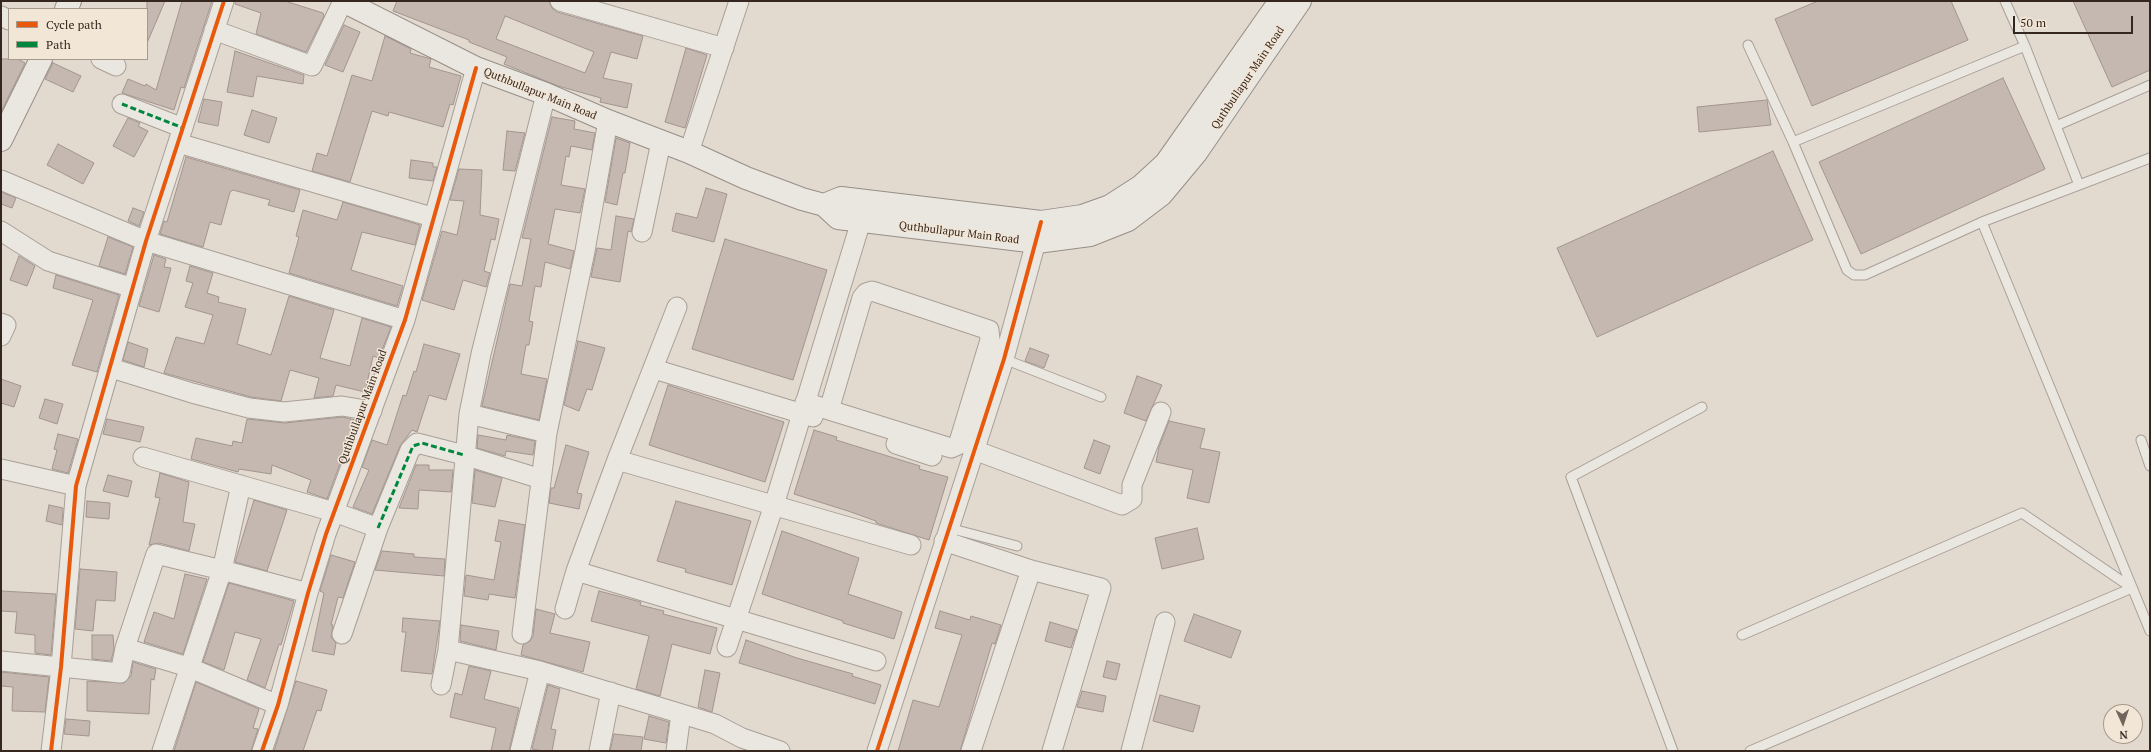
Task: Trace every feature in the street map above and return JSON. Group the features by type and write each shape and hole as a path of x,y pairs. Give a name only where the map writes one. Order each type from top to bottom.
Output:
{"main road":[{"path":"343,1 476,68"},
{"name":"Quthbullapur Main Road","path":"824,205 841,198 1039,232 1110,206 1141,186 1166,163 1280,1"},
{"name":"Quthbullapur Main Road","path":"476,68 546,94 608,122 689,152 746,178 802,199 824,205 838,218 861,221 1090,235 1128,220 1161,194 1196,153 1300,1"},
{"path":"1,140 41,60"}],"street":[{"path":"51,751 61,666 76,486 146,241 224,1"},
{"path":"214,30 312,66 343,1"},
{"path":"560,1 724,48"},
{"path":"689,152 739,1"},
{"name":"Quthbullapur Main Road","path":"262,751 278,705 308,593 334,512 405,320 432,217 476,68"},
{"path":"441,684 448,650 464,454 469,414 481,354 546,94"},
{"path":"122,104 180,136 432,217"},
{"path":"522,634 547,433 585,251 608,122"},
{"path":"642,232 661,142"},
{"path":"1,180 146,241 405,320"},
{"path":"727,648 774,505 861,221"},
{"path":"1,231 48,261 133,288"},
{"path":"877,751 1004,359 1039,232"},
{"path":"803,408 829,410 951,448 958,445 990,340 988,330 872,291 866,293 862,298 829,410"},
{"path":"565,609 576,571 617,460 654,369 677,307"},
{"path":"1,323 6,325 1,336"},
{"path":"110,368 192,393 249,408 284,412 342,406 372,411"},
{"path":"654,369 803,408 932,456"},
{"path":"974,450 1122,505 1132,499 1132,485 1161,412"},
{"path":"469,414 547,433"},
{"path":"342,634 378,528 413,446 422,443 464,454 541,479"},
{"path":"143,457 334,512 378,528"},
{"path":"617,460 911,545"},
{"path":"1,469 76,486"},
{"path":"162,751 188,667 222,570 241,485"},
{"path":"947,535 1031,570 1101,588 1052,751"},
{"path":"1,661 120,673 125,648 156,554 308,593"},
{"path":"971,751 1031,570"},
{"path":"576,571 876,661"},
{"path":"1131,751 1165,622"},
{"path":"125,648 188,667 278,705"},
{"path":"448,650 540,671 611,692 715,724 741,744 780,751"},
{"path":"520,751 540,671"},
{"path":"599,751 611,692"},
{"path":"676,751 681,714"}],"lane":[{"path":"2005,1 2025,46 2079,185"},
{"path":"1748,45 1793,142 1847,270 1854,275 1865,274 1982,222 2150,158"},
{"path":"1793,142 2025,46"},
{"path":"2056,126 2150,85"},
{"path":"1982,222 2150,631"},
{"path":"1004,359 1101,397"},
{"path":"1673,751 1570,477 1702,407"},
{"path":"2141,440 2150,466"},
{"path":"1742,635 2022,513 2132,588"},
{"path":"947,535 1017,546"},
{"path":"1750,751 2132,588"}],"building":[{"path":"147,1 165,1 148,41 148,8"},
{"path":"182,1 212,1 184,88 181,87 174,110 122,93 128,79 145,86 146,84 156,90"},
{"path":"235,1 285,1 323,13 324,16 306,52 256,34 261,13 235,4"},
{"path":"397,1 549,1 552,8 557,12 643,36 637,59 611,52 603,78 632,84 627,108 600,102 601,98 558,86 504,64 507,57 469,42 469,40 393,11","holes":["505,16 594,52 585,73 496,39"]},
{"path":"1818,1 1951,1 1968,40 1812,106 1775,19"},
{"path":"2073,1 2150,1 2150,70 2112,87"},
{"path":"344,25 360,32 343,72 325,65"},
{"path":"385,36 411,49 410,53 431,59 429,67 461,76 453,105 450,104 443,127 389,112 388,116 372,111 350,182 312,171 317,153 327,156 352,75 372,81"},
{"path":"686,48 707,55 685,128 665,122"},
{"path":"235,51 304,75 303,84 257,76 253,97 227,92"},
{"path":"1,59 20,60 25,63 1,112"},
{"path":"53,63 81,76 73,92 45,79"},
{"path":"2003,78 2045,169 1861,254 1819,162"},
{"path":"204,99 222,102 218,126 198,122"},
{"path":"1767,100 1771,125 1699,132 1697,107"},
{"path":"252,110 277,118 269,143 244,135"},
{"path":"552,117 575,121 574,129 595,133 592,150 571,146 569,157 566,156 561,185 585,189 580,213 555,209 548,244 574,251 570,269 545,262 541,287 535,286 529,321 533,322 529,345 526,345 521,374 547,379 539,420 482,406 510,284 522,286 531,239 522,238"},
{"path":"128,118 140,123 138,126 148,131 134,157 113,146"},
{"path":"507,131 525,133 515,171 503,170"},
{"path":"616,138 630,143 625,173 623,173 617,205 605,202"},
{"path":"58,144 94,163 83,184 47,165"},
{"path":"1773,151 1813,240 1597,337 1557,248"},
{"path":"186,157 300,190 294,212 268,205 270,200 233,190 230,192 221,225 210,222 203,247 160,234 164,221 167,222"},
{"path":"411,160 433,163 433,167 437,167 433,181 409,178"},
{"path":"459,169 482,170 480,215 499,219 495,240 491,239 484,271 490,273 486,287 463,280 454,310 422,300 442,231 457,235 464,201 450,200"},
{"path":"706,188 727,194 714,242 672,231 676,213 697,218"},
{"path":"1,192 16,198 12,208 1,204"},
{"path":"343,202 420,225 415,245 362,232 351,270 403,286 397,306 289,273 299,237 296,236 303,210 337,220"},
{"path":"133,208 144,212 139,226 128,221"},
{"path":"616,216 634,219 631,232 628,231 620,282 591,277 597,248 611,250"},
{"path":"108,237 133,247 125,274 99,266"},
{"path":"725,239 827,270 793,380 692,349"},
{"path":"154,255 166,259 164,267 171,268 159,312 139,306"},
{"path":"19,256 35,266 27,286 10,280"},
{"path":"190,266 213,273 207,293 219,297 218,302 246,309 237,344 271,355 289,296 334,310 320,358 350,366 362,318 391,327 379,358 373,356 365,392 336,385 333,396 314,398 319,378 290,370 281,401 251,397 164,373 176,337 204,344 213,315 185,307 193,283 186,281"},
{"path":"56,275 119,295 97,372 72,365 93,300 53,288"},
{"path":"578,341 605,348 592,390 587,389 579,411 564,405"},
{"path":"128,342 148,349 144,367 123,360"},
{"path":"424,344 460,354 446,400 429,395 417,432 412,430 400,446 372,514 353,507 369,470 362,467 372,440 387,445 403,395 406,396 414,371 416,372"},
{"path":"1030,348 1049,355 1044,368 1025,361"},
{"path":"1137,376 1162,385 1146,421 1124,413"},
{"path":"1,379 21,386 14,407 1,403"},
{"path":"668,385 784,422 765,482 649,445"},
{"path":"45,399 63,404 57,424 39,418"},
{"path":"342,417 356,420 327,499 307,492 311,480 272,465 271,474 239,469 238,472 191,459 196,438 232,446 233,441 242,443 247,419 285,423"},
{"path":"107,419 144,427 140,442 103,434"},
{"path":"1169,421 1205,429 1200,448 1220,452 1209,503 1187,498 1193,470 1156,462 1159,447"},
{"path":"814,430 837,437 836,440 920,466 919,469 948,477 929,540 876,523 876,521 848,511 794,494"},
{"path":"58,434 78,439 68,473 52,469 57,450 54,449"},
{"path":"478,435 506,440 507,435 535,441 533,455 506,451 505,456 477,448"},
{"path":"1094,440 1110,446 1100,474 1084,468"},
{"path":"566,445 589,452 577,493 582,494 579,509 549,503 551,488 554,488"},
{"path":"416,465 429,465 429,470 453,470 451,492 419,490 418,509 399,508"},
{"path":"475,470 502,478 495,507 472,503"},
{"path":"160,473 189,482 183,522 195,524 189,551 159,543 149,545 160,498 155,497"},
{"path":"108,475 132,481 128,497 103,491"},
{"path":"254,500 287,510 267,571 235,562"},
{"path":"87,501 110,503 109,519 86,517"},
{"path":"676,501 751,521 732,585 685,572 686,569 657,561"},
{"path":"49,505 63,508 62,525 46,521"},
{"path":"499,520 525,525 515,598 489,594 488,600 464,596 466,575 494,580 501,542 495,541"},
{"path":"1197,528 1204,559 1162,569 1155,538"},
{"path":"782,531 859,558 848,594 902,612 894,639 843,623 843,621 762,594"},
{"path":"382,551 414,554 414,557 445,559 444,576 375,570"},
{"path":"331,555 355,562 343,598 338,597 331,625 333,625 331,637 336,643 334,655 312,651 324,593 320,591"},
{"path":"80,569 117,572 115,601 96,600 93,631 75,629"},
{"path":"185,574 207,579 183,654 144,642 154,612 174,619"},
{"path":"229,583 294,601 281,645 279,644 265,688 247,680 261,639 235,632 224,670 203,662"},
{"path":"1,591 56,594 51,655 35,653 35,635 15,633 17,612 1,611"},
{"path":"599,591 641,602 640,605 664,611 663,614 717,628 710,654 672,644 660,696 636,689 649,636 591,621"},
{"path":"536,609 555,614 550,633 590,642 583,672 521,655 523,645 530,641 533,636"},
{"path":"940,611 970,620 971,616 1001,625 995,644 992,643 960,751 898,751 913,700 939,707 962,635 935,628"},
{"path":"1194,614 1241,631 1231,658 1184,641"},
{"path":"403,618 440,621 432,674 401,671 406,632 402,632"},
{"path":"1050,622 1077,630 1071,648 1045,641"},
{"path":"461,625 499,631 496,650 460,641"},
{"path":"92,635 113,635 114,649 111,661 92,659"},
{"path":"746,640 797,658 853,674 852,676 881,685 875,704 739,663"},
{"path":"1107,661 1120,664 1116,680 1103,677"},
{"path":"133,662 156,669 154,680 151,679 149,714 87,711 87,681 124,683 131,676"},
{"path":"469,666 491,671 484,699 519,708 509,751 491,751 496,728 450,717 455,693 462,695"},
{"path":"705,670 720,673 712,712 698,707"},
{"path":"1,672 49,677 45,712 12,711 13,687 1,686"},
{"path":"296,681 327,690 321,711 317,710 303,751 274,751"},
{"path":"196,682 259,709 253,728 258,729 251,751 174,751"},
{"path":"548,685 560,689 551,729 556,730 552,751 543,751 532,749"},
{"path":"1082,691 1106,696 1103,712 1077,707"},
{"path":"1160,695 1200,706 1193,732 1153,721"},
{"path":"649,716 669,722 666,743 644,739"},
{"path":"66,719 90,721 89,736 64,734"},
{"path":"614,734 643,737 641,751 610,751"}],"marked path":[{"path":"122,104 183,128"},
{"path":"378,528 413,446 422,443 464,455"}],"cycle path":[{"path":"51,751 61,667 76,486 146,241 224,1"},
{"path":"262,751 278,705 308,593 326,534 405,320 476,68"},
{"path":"877,751 1004,359 1041,222"}]}
